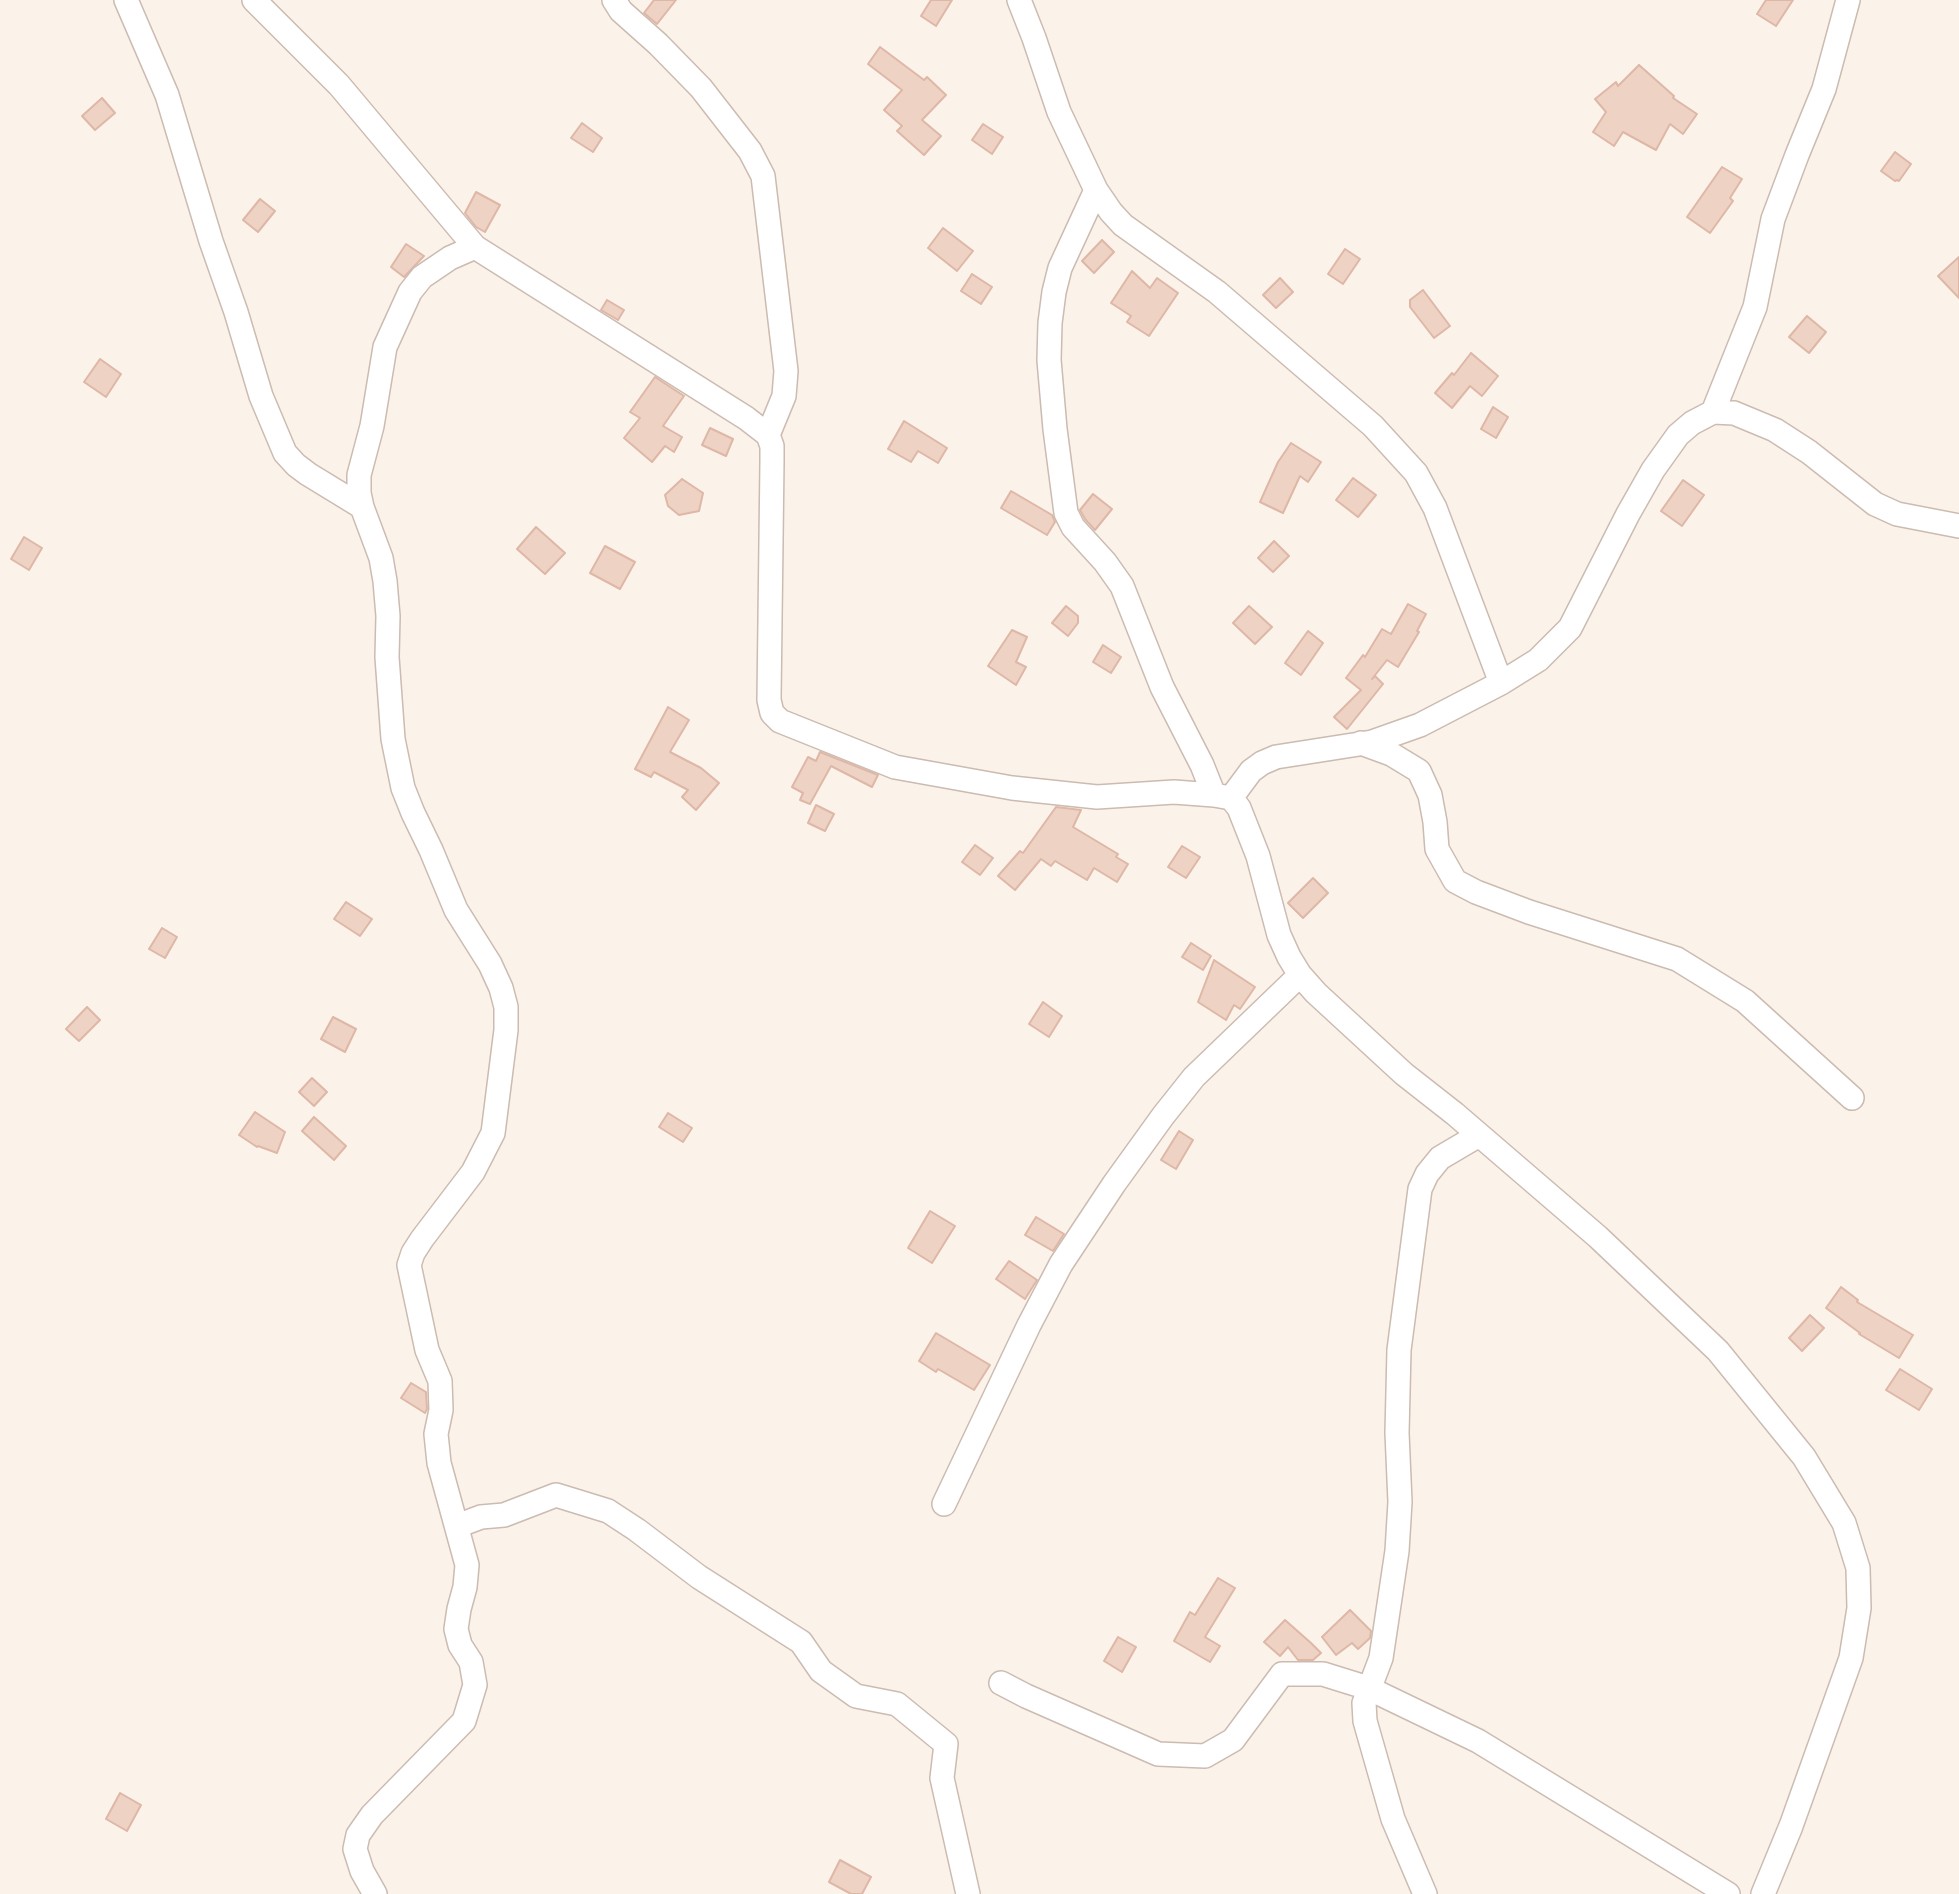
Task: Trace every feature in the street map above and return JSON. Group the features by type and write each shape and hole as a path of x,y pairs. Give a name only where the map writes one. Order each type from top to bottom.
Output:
{"street":[{"path":"127,0 167,95 261,396 285,453 308,474 362,507"},
{"path":"254,0 339,85 475,247 746,418 768,435 772,446 769,700 772,712 780,721 895,767 1012,788 1097,797 1174,792 1223,796 1251,771 1276,757 1372,742 1420,725 1501,683 1538,660 1570,628 1653,470 1678,435 1692,423 1713,412 1734,413 1775,430 1809,452 1875,504 1897,514 1959,526"},
{"path":"614,0 621,11 701,88 750,151 763,176 786,371 783,396 768,435"},
{"path":"1018,0 1059,112 1096,190 1111,212 1123,225 1217,292 1373,426 1416,473 1436,508 1501,683"},
{"path":"1713,412 1755,307 1773,219 1824,89 1848,0"},
{"path":"1096,190 1060,268 1050,323 1049,360 1066,513 1073,527 1105,562 1122,586 1162,687 1202,765 1223,796 1239,808 1258,856 1279,935 1289,957 1316,993 1404,1074 1598,1237 1718,1351 1804,1457 1844,1522 1858,1568 1859,1608 1851,1658 1791,1826 1763,1894"},
{"path":"375,1894 362,1871 355,1849 358,1835 373,1815 464,1721 475,1685 471,1662 460,1645 456,1629 467,1565 439,1463 436,1434 441,1410 440,1381 428,1350 409,1265 422,1239 474,1172 493,1133 503,1060 506,1007 496,976 456,910 403,788 392,728 385,581 381,558 362,507 359,475 372,426 385,347 410,292 422,277 450,258 475,247"},
{"path":"1361,743 1391,754 1419,771 1430,795 1437,849 1455,881 1529,912 1677,959 1745,1000 1852,1098"},
{"path":"944,1504 1041,1301 1061,1264 1114,1184 1194,1077 1300,975"},
{"path":"1425,1894 1392,1819 1365,1721 1364,1703 1381,1658 1397,1551 1400,1502 1397,1433 1399,1350 1420,1189 1427,1174 1440,1158 1479,1135"},
{"path":"457,1526 481,1517 504,1515 556,1495 608,1511 699,1577 801,1642 821,1671 856,1696 897,1704 946,1744 943,1779 968,1894"},
{"path":"1001,1683 1158,1754 1205,1756 1233,1740 1282,1674 1323,1674 1368,1688 1478,1741 1728,1894"}],"building":[{"path":"654,0 676,0 657,24 644,13"},
{"path":"931,0 952,0 936,26 921,16"},
{"path":"1766,0 1793,0 1776,26 1757,14"},
{"path":"880,47 924,80 927,77 946,95 922,120 941,136 924,155 897,131 902,126 884,110 902,90 868,64"},
{"path":"1639,65 1674,96 1673,98 1697,114 1683,134 1670,124 1656,150 1623,132 1614,146 1593,132 1606,112 1595,99 1616,82 1618,86"},
{"path":"102,98 115,113 95,130 82,116"},
{"path":"582,123 602,138 593,152 571,138"},
{"path":"983,124 1003,137 992,154 972,140"},
{"path":"1895,152 1911,164 1899,181 1881,171"},
{"path":"1722,167 1742,179 1730,198 1733,201 1710,233 1687,217"},
{"path":"476,192 500,205 485,232 476,227 465,213"},
{"path":"260,199 275,211 258,232 243,220"},
{"path":"943,228 973,251 957,271 928,248"},
{"path":"1102,240 1114,252 1094,273 1082,261"},
{"path":"406,244 424,256 404,277 391,267"},
{"path":"1345,249 1360,259 1343,284 1328,274"},
{"path":"1959,257 1959,298 1938,276"},
{"path":"1132,271 1150,288 1157,278 1178,293 1149,336 1127,322 1131,316 1111,303"},
{"path":"972,274 992,287 981,304 961,291"},
{"path":"1280,278 1293,292 1276,308 1263,295"},
{"path":"1423,290 1450,326 1434,338 1410,307 1410,300"},
{"path":"607,300 624,310 618,320 601,310"},
{"path":"1807,316 1826,332 1809,353 1789,337"},
{"path":"1471,353 1498,376 1482,396 1470,386 1452,408 1435,393"},
{"path":"100,359 121,374 106,397 84,382"},
{"path":"655,377 684,396 663,426 682,437 674,452 665,446 652,462 624,438 640,418 630,412"},
{"path":"1493,407 1508,417 1496,438 1481,429"},
{"path":"904,421 947,448 938,463 918,451 911,462 888,449"},
{"path":"710,428 733,439 726,456 702,445"},
{"path":"1291,443 1321,462 1308,482 1300,476 1283,513 1260,502 1278,462"},
{"path":"1353,478 1376,495 1358,517 1336,500"},
{"path":"682,479 703,493 699,511 679,515 668,506 665,495"},
{"path":"1683,480 1704,495 1682,526 1661,511"},
{"path":"1011,491 1052,515 1055,522 1047,535 1001,508"},
{"path":"1093,494 1112,509 1095,530 1080,510"},
{"path":"536,527 565,553 545,574 517,549"},
{"path":"24,537 42,548 29,570 11,559"},
{"path":"1274,541 1289,556 1273,572 1258,558"},
{"path":"605,546 635,562 620,589 590,573"},
{"path":"1408,604 1426,614 1417,631 1419,632 1398,667 1387,660 1372,679 1375,676 1383,684 1347,729 1334,717 1361,690 1346,678 1363,655 1365,657 1382,629 1391,634"},
{"path":"1066,606 1078,616 1078,623 1068,636 1052,623"},
{"path":"1249,606 1272,627 1255,644 1233,623"},
{"path":"1012,630 1027,637 1016,662 1026,667 1016,685 988,666"},
{"path":"1308,631 1323,643 1301,675 1285,663"},
{"path":"1103,645 1121,657 1111,673 1093,662"},
{"path":"668,707 689,720 670,752 701,768 719,783 696,810 682,797 688,790 654,772 651,777 635,769"},
{"path":"820,752 878,775 872,787 831,766 810,804 800,800 803,793 792,787 808,757 816,761"},
{"path":"816,805 834,814 825,831 808,823"},
{"path":"1056,807 1081,810 1073,827 1118,854 1116,857 1128,864 1117,882 1094,868 1087,880 1055,861 1051,866 1041,859 1015,890 998,876 1020,851 1023,853"},
{"path":"975,845 993,858 980,875 962,862"},
{"path":"1182,846 1200,857 1186,878 1168,867"},
{"path":"1313,878 1328,893 1303,918 1288,903"},
{"path":"346,902 372,919 360,936 334,919"},
{"path":"162,928 177,937 165,958 149,949"},
{"path":"1191,943 1211,956 1203,970 1182,957"},
{"path":"1214,960 1255,987 1240,1009 1234,1005 1226,1020 1198,1002"},
{"path":"1043,1002 1062,1016 1049,1037 1029,1024"},
{"path":"87,1007 100,1020 79,1041 66,1029"},
{"path":"333,1017 356,1029 345,1052 321,1039"},
{"path":"312,1078 327,1092 314,1106 299,1092"},
{"path":"255,1112 285,1132 277,1153 257,1147 239,1135"},
{"path":"668,1113 692,1128 683,1142 659,1127"},
{"path":"314,1117 346,1146 334,1160 302,1131"},
{"path":"1179,1131 1193,1140 1176,1169 1161,1160"},
{"path":"930,1211 955,1226 932,1263 908,1248"},
{"path":"1036,1217 1064,1234 1053,1251 1025,1235"},
{"path":"1009,1261 1037,1280 1025,1299 996,1279"},
{"path":"1841,1287 1858,1300 1857,1302 1913,1335 1899,1358 1859,1334 1826,1308"},
{"path":"1810,1315 1824,1328 1802,1351 1789,1338"},
{"path":"936,1333 990,1365 974,1390 919,1361"},
{"path":"1900,1369 1932,1389 1919,1410 1886,1390"},
{"path":"411,1383 426,1392 425,1413 401,1398"},
{"path":"1218,1578 1235,1588 1205,1637 1220,1646 1210,1662 1174,1641 1190,1612 1195,1615"},
{"path":"1350,1610 1371,1631 1370,1638 1358,1649 1352,1643 1336,1655 1322,1637"},
{"path":"1285,1620 1321,1653 1313,1660 1298,1660 1288,1647 1280,1656 1264,1642"},
{"path":"1118,1637 1136,1647 1122,1672 1104,1661"},
{"path":"120,1793 141,1805 127,1831 106,1819"},
{"path":"840,1860 871,1877 862,1894 851,1894 829,1882"}]}
